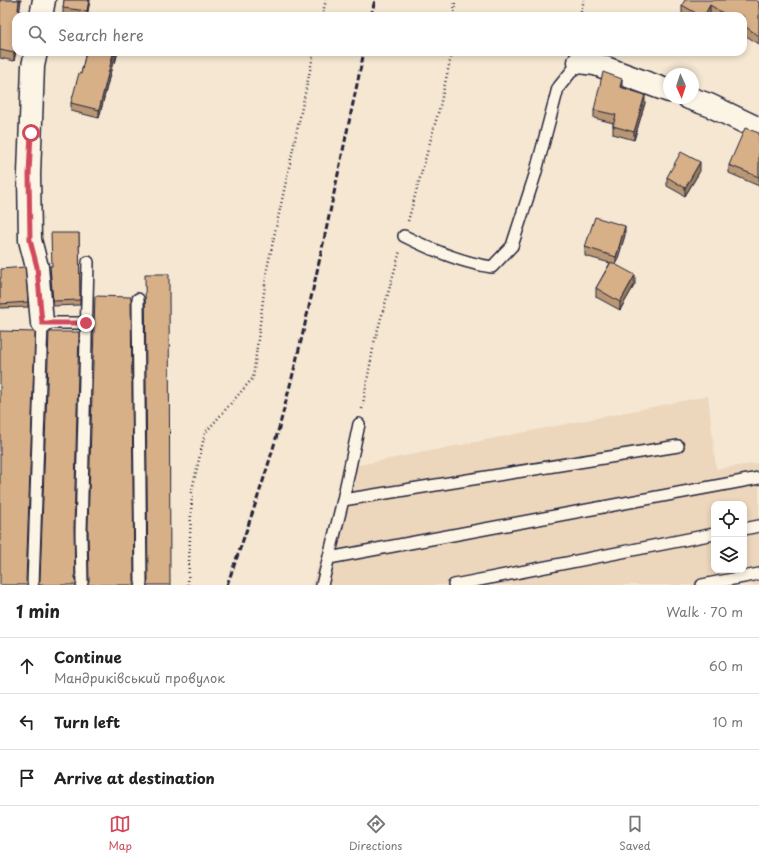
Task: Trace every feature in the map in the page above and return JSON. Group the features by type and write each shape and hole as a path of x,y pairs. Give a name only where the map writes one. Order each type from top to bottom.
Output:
{"street":[{"path":"42,12 44,0"},
{"path":"35,56 29,174 30,240 37,267 42,323"},
{"path":"579,62 595,64 663,89"},
{"path":"699,102 759,129"}],"lane":[{"path":"404,236 429,248 478,265 492,267 512,246 534,175 558,88 579,62"},
{"path":"82,585 88,262"},
{"path":"138,299 141,585"},
{"path":"33,585 42,323 86,323"},
{"path":"322,585 343,500 359,424"},
{"path":"343,500 678,446"},
{"path":"329,558 759,478"},
{"path":"747,528 759,526"},
{"path":"454,585 711,535"},
{"path":"702,585 759,574"}],"path":[{"path":"323,12 326,0"},
{"path":"454,12 455,0"},
{"path":"581,12 584,0"},
{"path":"188,585 192,490 205,433 253,378 267,269 313,56"}],"shaded area":[{"path":"708,396 716,469 759,463 759,585 312,585 349,467"}],"building":[{"path":"0,0 19,0 18,10 21,12 12,12 12,53 0,50"},
{"path":"64,0 89,0 87,11 63,8"},
{"path":"685,0 756,0 759,2 759,36 747,28 747,12 721,12 710,5 706,12 694,12 682,5"},
{"path":"85,56 112,56 99,110 71,103 79,73 81,74"},
{"path":"603,72 622,79 620,87 645,95 634,132 613,126 616,115 594,110"},
{"path":"745,128 759,133 759,177 729,165"},
{"path":"681,152 700,162 685,188 667,177"},
{"path":"595,217 625,226 616,257 585,247"},
{"path":"51,233 79,233 80,300 53,301 50,266 52,266"},
{"path":"611,262 635,275 620,302 596,288"},
{"path":"25,267 28,302 0,304 1,269"},
{"path":"145,274 169,274 170,585 146,585 148,581"},
{"path":"95,296 131,297 134,581 136,585 87,585 89,581 88,528"},
{"path":"0,331 35,332 26,581 28,585 0,585"},
{"path":"49,332 79,332 74,528 75,581 77,585 38,585 40,581"}],"railway":[{"path":"372,12 375,0"},
{"path":"227,585 268,465 292,378 314,285 363,56"}],"route":[{"path":"31,133 29,174 30,240 37,267 42,323 86,323"}]}
